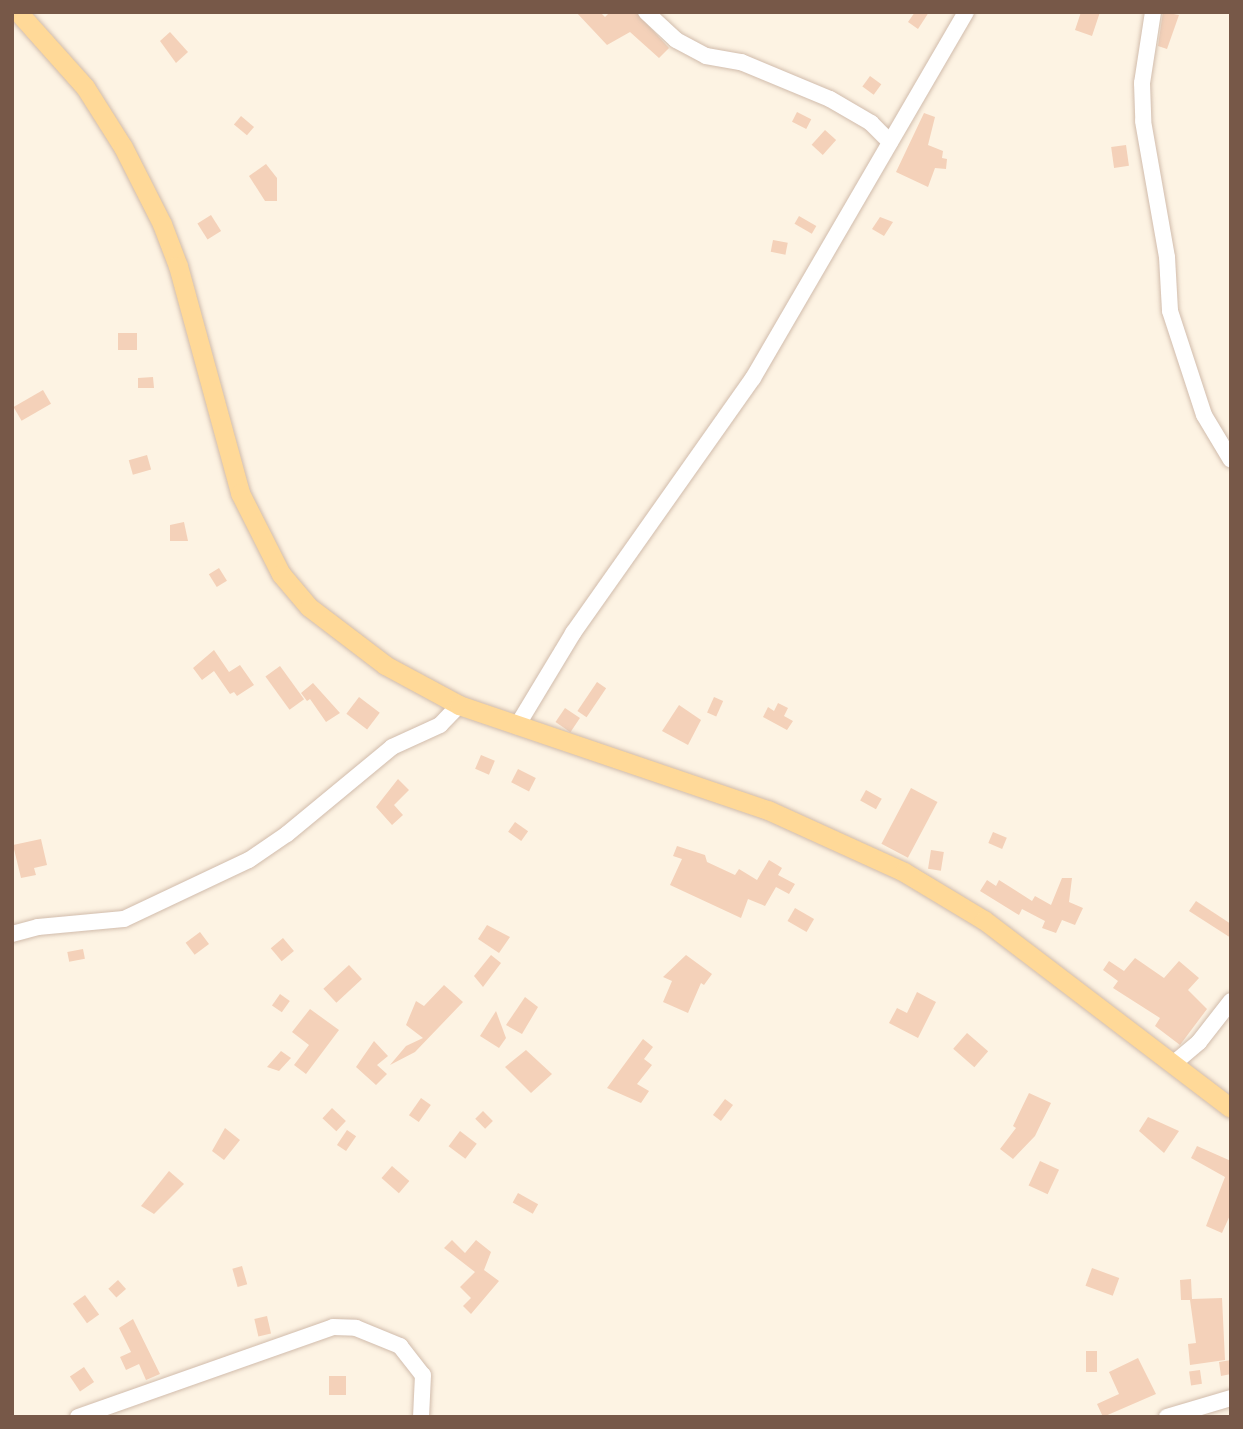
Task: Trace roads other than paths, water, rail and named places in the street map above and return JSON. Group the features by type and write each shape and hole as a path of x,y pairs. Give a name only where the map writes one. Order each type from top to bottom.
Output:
{"main road":[{"path":"18,12 85,87 123,147 162,224 178,266 240,493 281,574 309,607 346,639 459,705 768,810 904,872 985,920 1231,1108"}],"street":[{"path":"646,12 676,40 706,56 741,62 830,99 871,123 890,142"},
{"path":"517,726 573,633 753,378 966,12"},
{"path":"1153,12 1142,83 1143,121 1167,257 1170,312 1204,415 1231,460"},
{"path":"12,934 38,927 124,919 249,860 288,834 392,747 440,725 459,705"},
{"path":"1173,1064 1199,1042 1231,1001"},
{"path":"78,1417 333,1327 356,1328 400,1346 423,1375 421,1417"},
{"path":"1167,1417 1231,1398"}]}
